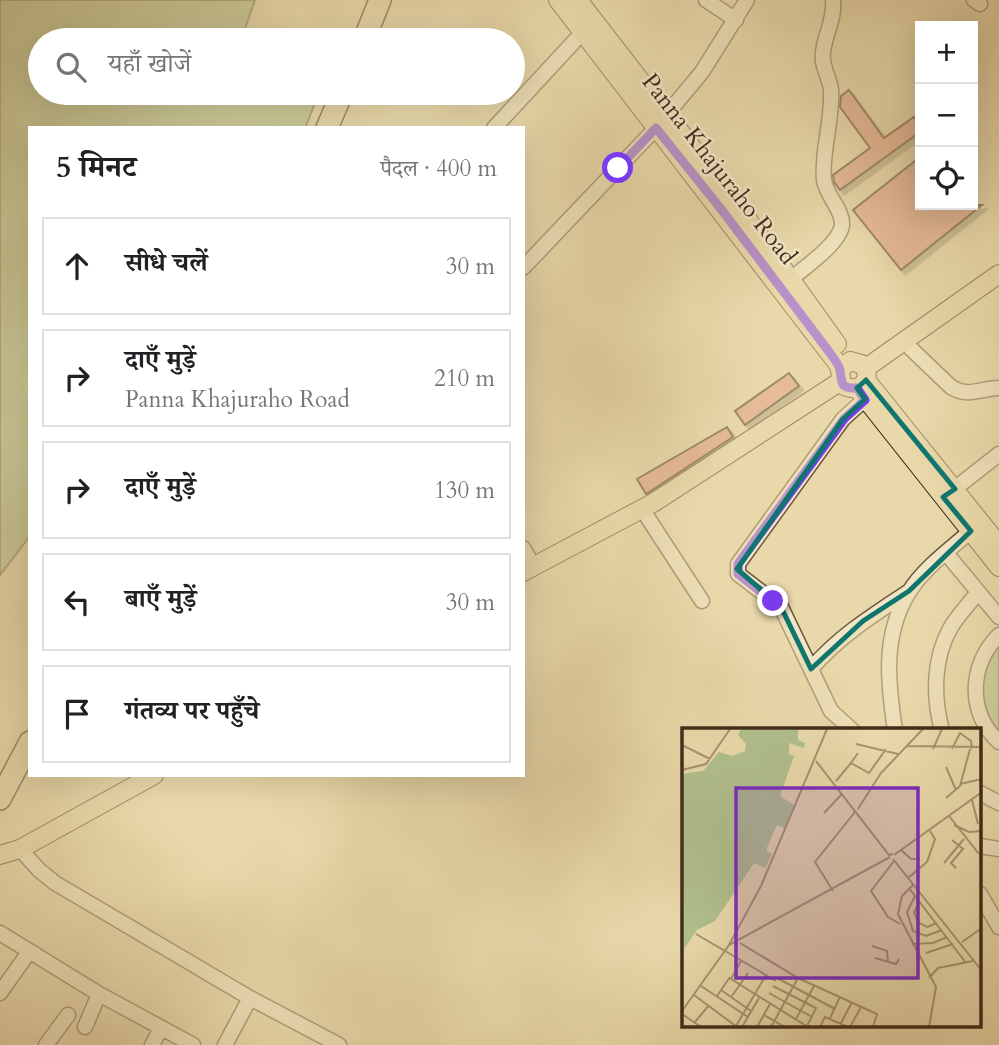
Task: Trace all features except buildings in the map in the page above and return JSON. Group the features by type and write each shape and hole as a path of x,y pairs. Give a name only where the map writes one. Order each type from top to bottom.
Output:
{"highway":[{"path":"369,28 380,0"},
{"path":"328,126 337,105"},
{"path":"0,799 28,747"}],"main road":[{"name":"Panna Khajuraho Road","path":"558,0 582,33 662,121 791,279 855,378"},
{"name":"Panna Khajuraho Road","path":"578,0 721,209 949,493 999,545"},
{"path":"528,570 642,509 855,378 999,274"},
{"name":"Panna Khajuraho Road","path":"949,493 971,531 999,567"},
{"path":"0,855 20,849 150,777"}],"street":[{"path":"706,0 736,20"},
{"path":"525,266 662,121 702,72 747,0"},
{"path":"791,279 837,238 842,225 841,215 832,203 824,181 831,118 831,85 825,73 823,51 834,10 833,0"},
{"path":"525,95 582,33"},
{"path":"496,126 515,105"},
{"path":"904,342 958,392 971,394 999,388"},
{"path":"850,728 831,711 781,607 738,574 737,569 844,419 855,378"},
{"path":"949,493 999,454"},
{"path":"642,509 702,601"},
{"path":"811,669 827,651 863,621 909,592 971,531"},
{"path":"946,553 999,617"},
{"path":"895,728 889,694 890,654 895,622 909,592"},
{"path":"942,728 937,710 936,679 940,652 951,627 978,592"},
{"path":"999,635 980,663 975,692 983,721 999,743"},
{"path":"982,794 999,803"},
{"path":"20,849 55,883 250,998 337,1045"},
{"path":"982,897 999,927"},
{"path":"0,933 99,994 193,1045"},
{"path":"0,993 29,953"},
{"path":"85,1027 99,994"},
{"path":"227,1044 250,998"},
{"path":"46,1045 68,1015"},
{"path":"152,1045 161,1028"}],"highlighted area":[{"path":"866,380 955,489 943,497 971,531 909,591 863,621 811,669 781,607 737,569 843,419 865,399 857,388"}],"green space":[{"path":"0,0 255,0 245,28 28,28 28,105 314,105 306,126 28,126 28,539 0,575"},
{"path":"999,646 999,732 987,711 983,689 987,667"}],"route":[{"path":"618,168 656,128 827,349 840,369 841,382 845,386 857,388 865,400 844,419 738,564 738,574 773,601"}]}
